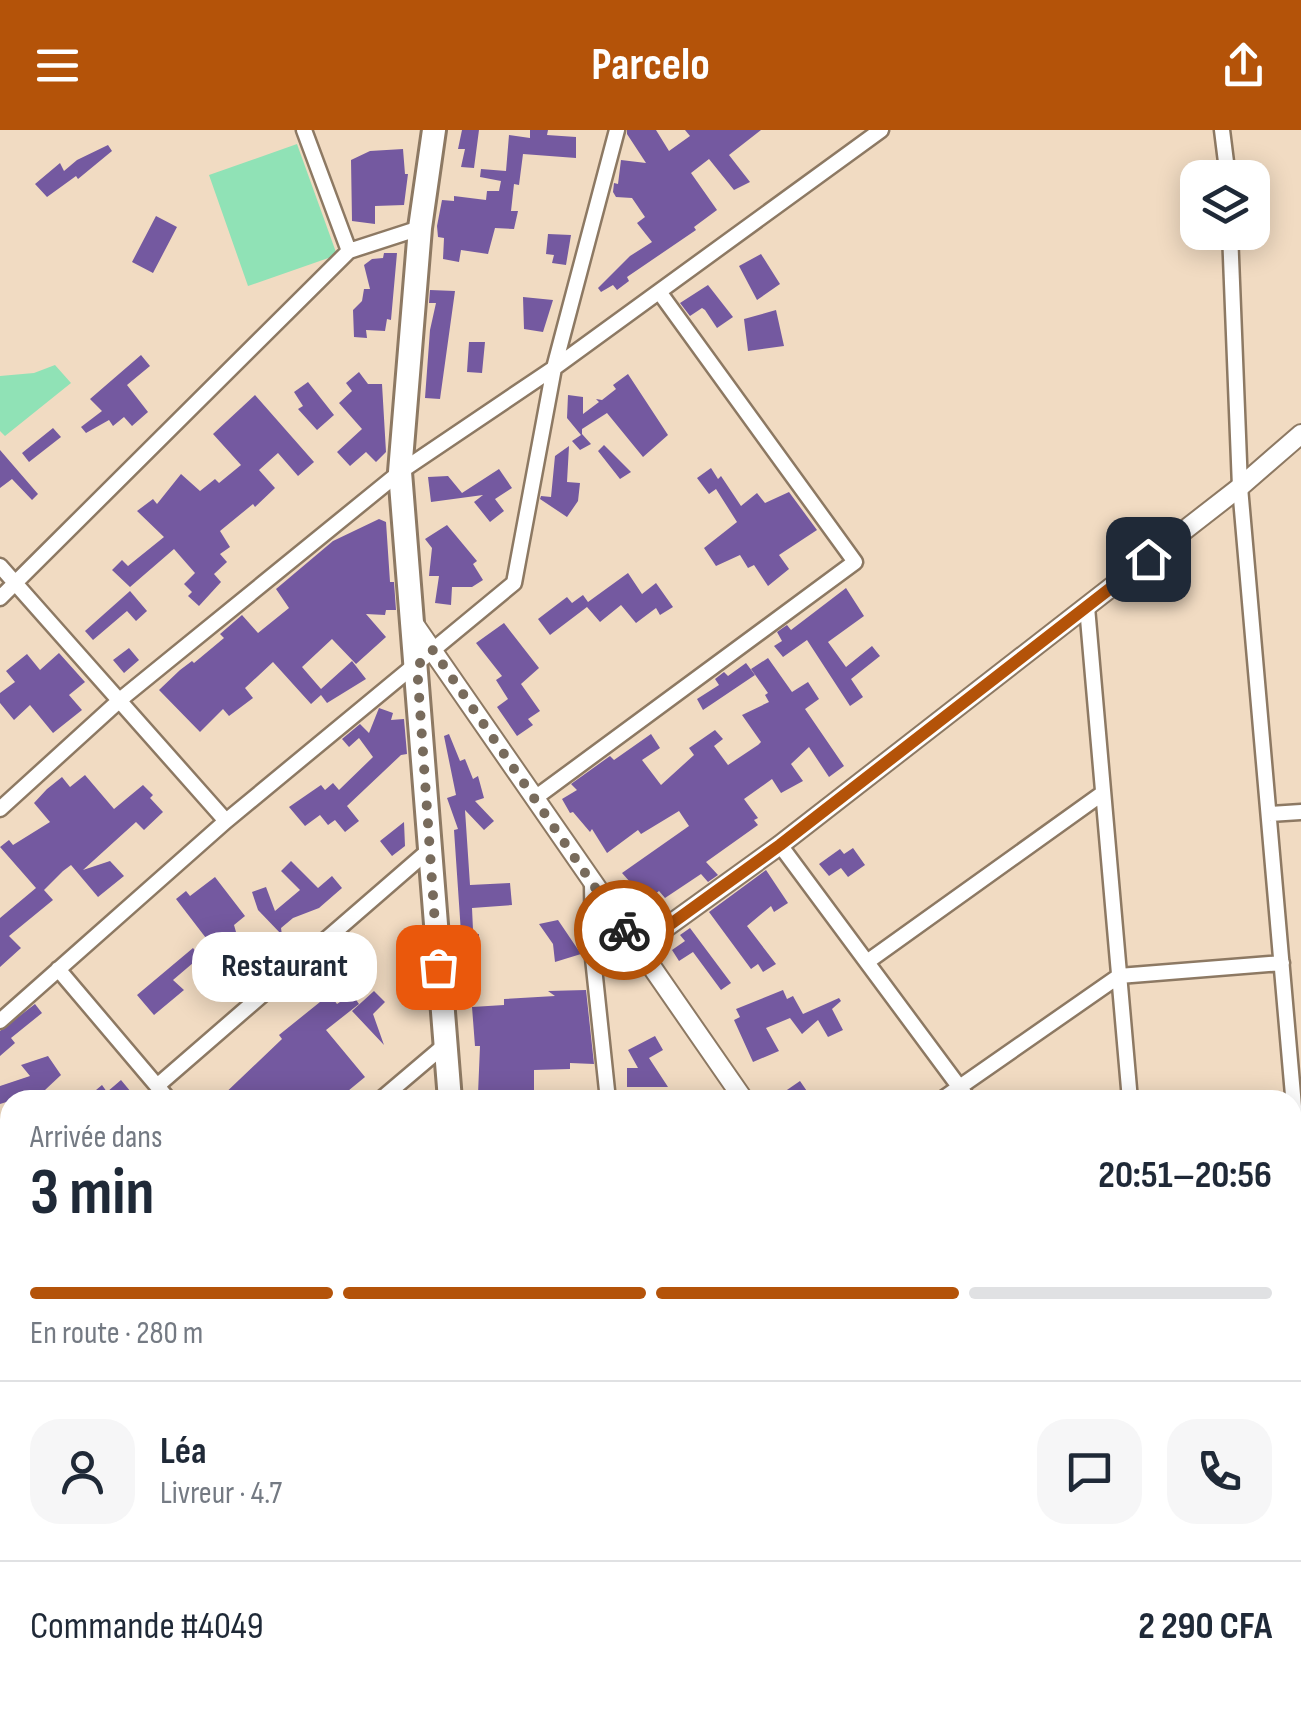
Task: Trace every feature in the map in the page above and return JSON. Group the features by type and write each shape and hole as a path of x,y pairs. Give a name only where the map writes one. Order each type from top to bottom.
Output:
{"main road":[{"path":"434,130 420,228 400,472 409,617 425,658 428,851 449,1090"}],"street":[{"path":"304,130 350,251"},
{"path":"0,1021 226,821 514,583 554,368 618,130"},
{"path":"0,809 121,699 400,472 660,293 881,130"},
{"path":"1222,130 1226,160"},
{"path":"0,598 350,251 420,228"},
{"path":"1231,250 1240,487 1296,1090"},
{"path":"535,798 855,562 660,293"},
{"path":"633,944 668,926 780,845 1240,487 1301,434"},
{"path":"0,566 226,821"},
{"path":"1087,607 1129,1090"},
{"path":"425,658 535,798 737,1090"},
{"path":"867,962 1103,793"},
{"path":"1270,814 1301,812"},
{"path":"780,845 962,1090"},
{"path":"157,1086 428,851"},
{"path":"592,882 594,958 607,1090"},
{"path":"954,1090 1119,976 1282,963"},
{"path":"58,969 160,1090"},
{"path":"392,1090 446,1044"}],"green space":[{"path":"297,144 337,255 248,286 209,175"},
{"path":"55,365 71,383 5,436 0,431 0,376 34,373"}],"building":[{"path":"462,130 479,130 474,168 461,167 465,149 458,149"},
{"path":"530,130 576,137 576,158 523,154 519,185 514,184 511,211 518,211 514,229 495,228 488,254 461,250 459,262 443,259 444,238 438,237 437,226 442,200 454,201 454,196 486,200 487,191 499,191 501,181 480,177 481,169 506,171 509,135 530,138"},
{"path":"627,130 656,130 669,151 690,136 685,130 761,130 729,155 750,182 734,190 709,159 691,173 717,210 694,227 696,230 627,277 629,281 617,290 613,285 601,292 598,288 630,256 652,242 637,223 645,217 632,198 616,197 613,192 621,160 646,163"},
{"path":"108,145 112,151 78,179 76,176 47,197 35,184 60,163 64,171"},
{"path":"403,149 408,174 404,205 375,206 375,224 352,221 351,160 370,151"},
{"path":"156,216 177,227 153,273 132,262"},
{"path":"548,234 571,235 566,265 552,263 554,255 546,254"},
{"path":"384,253 397,253 391,320 387,319 385,331 366,330 367,338 354,337 353,310 362,301 364,289 370,289 364,265 383,258"},
{"path":"761,254 780,284 757,300 739,266"},
{"path":"708,285 733,317 717,328 705,310 690,316 680,303"},
{"path":"430,290 455,291 440,399 425,398 436,303 429,303"},
{"path":"523,297 553,300 543,332 524,329"},
{"path":"776,310 784,346 748,351 744,319"},
{"path":"469,342 485,342 482,373 467,372"},
{"path":"141,355 150,366 127,385 148,412 132,426 124,417 113,426 109,420 86,433 81,427 102,411 90,399"},
{"path":"359,372 368,384 382,384 386,452 376,462 366,452 350,466 337,452 362,429 339,403 352,391 346,383"},
{"path":"628,374 668,435 643,457 607,413 582,429 591,444 580,450 572,441 581,435 567,418 568,395 583,397 583,414 599,402 596,399 602,400 616,389 613,385"},
{"path":"308,382 334,415 317,430 298,409 303,406 294,392"},
{"path":"255,395 314,462 298,476 278,453 259,470 275,488 220,531 230,547 220,554 227,562 214,574 221,582 199,606 188,596 192,592 184,584 195,573 174,549 130,587 112,570 122,560 128,566 164,537 137,511 153,499 157,504 181,474 200,491 215,479 219,483 241,465 213,434"},
{"path":"53,428 61,437 29,462 22,453"},
{"path":"604,445 631,472 620,479 598,451"},
{"path":"569,446 567,482 580,483 578,501 567,517 540,499 551,497 555,456"},
{"path":"0,450 38,494 32,500 12,479 0,488"},
{"path":"711,468 741,506 757,493 765,503 789,492 817,530 779,555 789,569 768,586 754,565 748,568 740,555 716,566 704,548 737,522 716,489 709,494 697,478"},
{"path":"499,469 512,488 495,499 504,511 490,522 474,502 483,495 431,502 428,477 448,476 462,493"},
{"path":"379,519 386,522 396,610 386,610 385,615 366,614 386,637 356,664 332,639 302,667 321,689 352,661 366,679 327,703 321,695 311,704 273,662 245,688 253,698 229,716 223,709 200,732 159,690 224,638 220,634 242,615 258,633 289,608 276,589 333,541"},
{"path":"447,525 477,561 473,564 483,580 472,587 452,587 451,605 435,603 439,576 429,576 432,548 425,539"},
{"path":"628,573 642,594 656,583 673,607 660,615 656,608 636,623 621,605 600,622 587,607 550,635 538,619 567,597 572,603 583,595 588,602"},
{"path":"846,588 864,616 828,642 846,667 872,646 880,656 851,679 863,697 850,706 807,640 783,657 774,646 782,641 777,632 787,625 791,630"},
{"path":"130,591 147,611 136,621 127,611 93,640 85,631"},
{"path":"504,623 539,668 521,684 540,711 528,719 533,725 517,736 497,707 508,699 496,680 502,676 476,643"},
{"path":"129,648 139,660 124,673 113,660"},
{"path":"59,653 85,682 69,695 82,710 53,733 30,705 14,720 0,703 0,693 15,682 6,671 27,654 40,670"},
{"path":"768,658 792,692 808,682 819,699 805,709 844,766 829,777 809,747 791,764 803,781 781,793 772,779 744,799 758,818 754,820 758,825 706,862 718,875 708,882 701,874 665,898 659,891 647,901 622,873 689,826 679,811 641,834 638,830 607,853 592,829 590,832 570,813 562,799 577,790 571,784 610,756 614,760 651,734 660,748 642,760 661,785 694,755 689,748 715,730 723,739 714,746 728,765 758,745 761,742 742,715 769,702 765,695 768,693 751,669"},
{"path":"746,663 755,675 703,710 697,699 719,685 715,679 724,672 728,676"},
{"path":"379,708 393,713 391,720 404,719 407,754 401,755 347,806 359,821 345,832 335,820 328,825 320,815 305,826 289,807 321,785 325,790 333,783 339,790 373,757 359,738 349,747 342,739 360,724 369,733"},
{"path":"449,734 460,761 465,759 473,779 478,776 484,798 475,801 494,821 484,830 465,810 470,885 510,883 512,905 472,908 473,930 461,933 454,830 458,829 447,798 456,795 444,736"},
{"path":"85,775 114,809 143,785 163,812 144,830 136,822 83,870 110,861 124,876 98,897 71,865 63,871 44,890 53,900 9,936 21,948 0,967 0,918 36,888 0,847 9,840 13,845 50,822 34,803 47,789 62,777 70,787"},
{"path":"404,822 405,846 392,856 380,841"},
{"path":"853,848 865,865 848,877 841,868 829,876 819,864 840,849 844,854"},
{"path":"291,861 318,888 332,876 342,888 319,908 293,918 281,928 282,935 258,910 252,892 266,887 275,911 300,890 281,871"},
{"path":"766,870 788,903 774,912 771,906 747,926 776,964 763,972 758,964 751,969 709,912"},
{"path":"215,877 245,916 234,925 236,932 209,942 176,899 186,891 190,896"},
{"path":"558,920 581,954 555,962 553,944 539,924"},
{"path":"690,928 731,983 721,990 693,952 679,961 672,950 685,941 680,935"},
{"path":"479,934 477,972 464,967 466,936"},
{"path":"193,948 200,957 173,980 184,990 154,1015 137,995"},
{"path":"312,971 337,1004 352,994 359,1004 326,1030 365,1077 349,1090 228,1090 282,1039 279,1035 320,1002 302,978"},
{"path":"459,975 472,975 472,1003 460,1004"},
{"path":"586,990 594,1064 570,1063 570,1069 534,1070 534,1090 478,1090 480,1046 475,1046 472,1007 504,1005 504,999 555,996 548,991"},
{"path":"783,990 787,999 793,996 803,1014 839,998 841,1001 832,1009 843,1030 828,1037 818,1020 802,1034 790,1018 766,1028 779,1051 753,1062 734,1020 740,1017 736,1009"},
{"path":"374,991 385,1002 373,1014 384,1045 352,1011"},
{"path":"35,1004 42,1013 11,1038 15,1043 0,1056 0,1031"},
{"path":"655,1036 663,1050 649,1058 668,1087 627,1087 627,1068 638,1068 628,1050"},
{"path":"48,1056 61,1075 45,1090 0,1090 0,1086 30,1076 21,1065"},
{"path":"121,1080 129,1090 109,1090"},
{"path":"800,1081 806,1090 787,1090"}],"way so far":[{"path":"438,967 417,666 433,650 624,930"}],"place":[{"name":"Restaurant","path":"438,967"}],"route":[{"path":"624,930 633,944 668,926 945,719 1148,559"}]}
